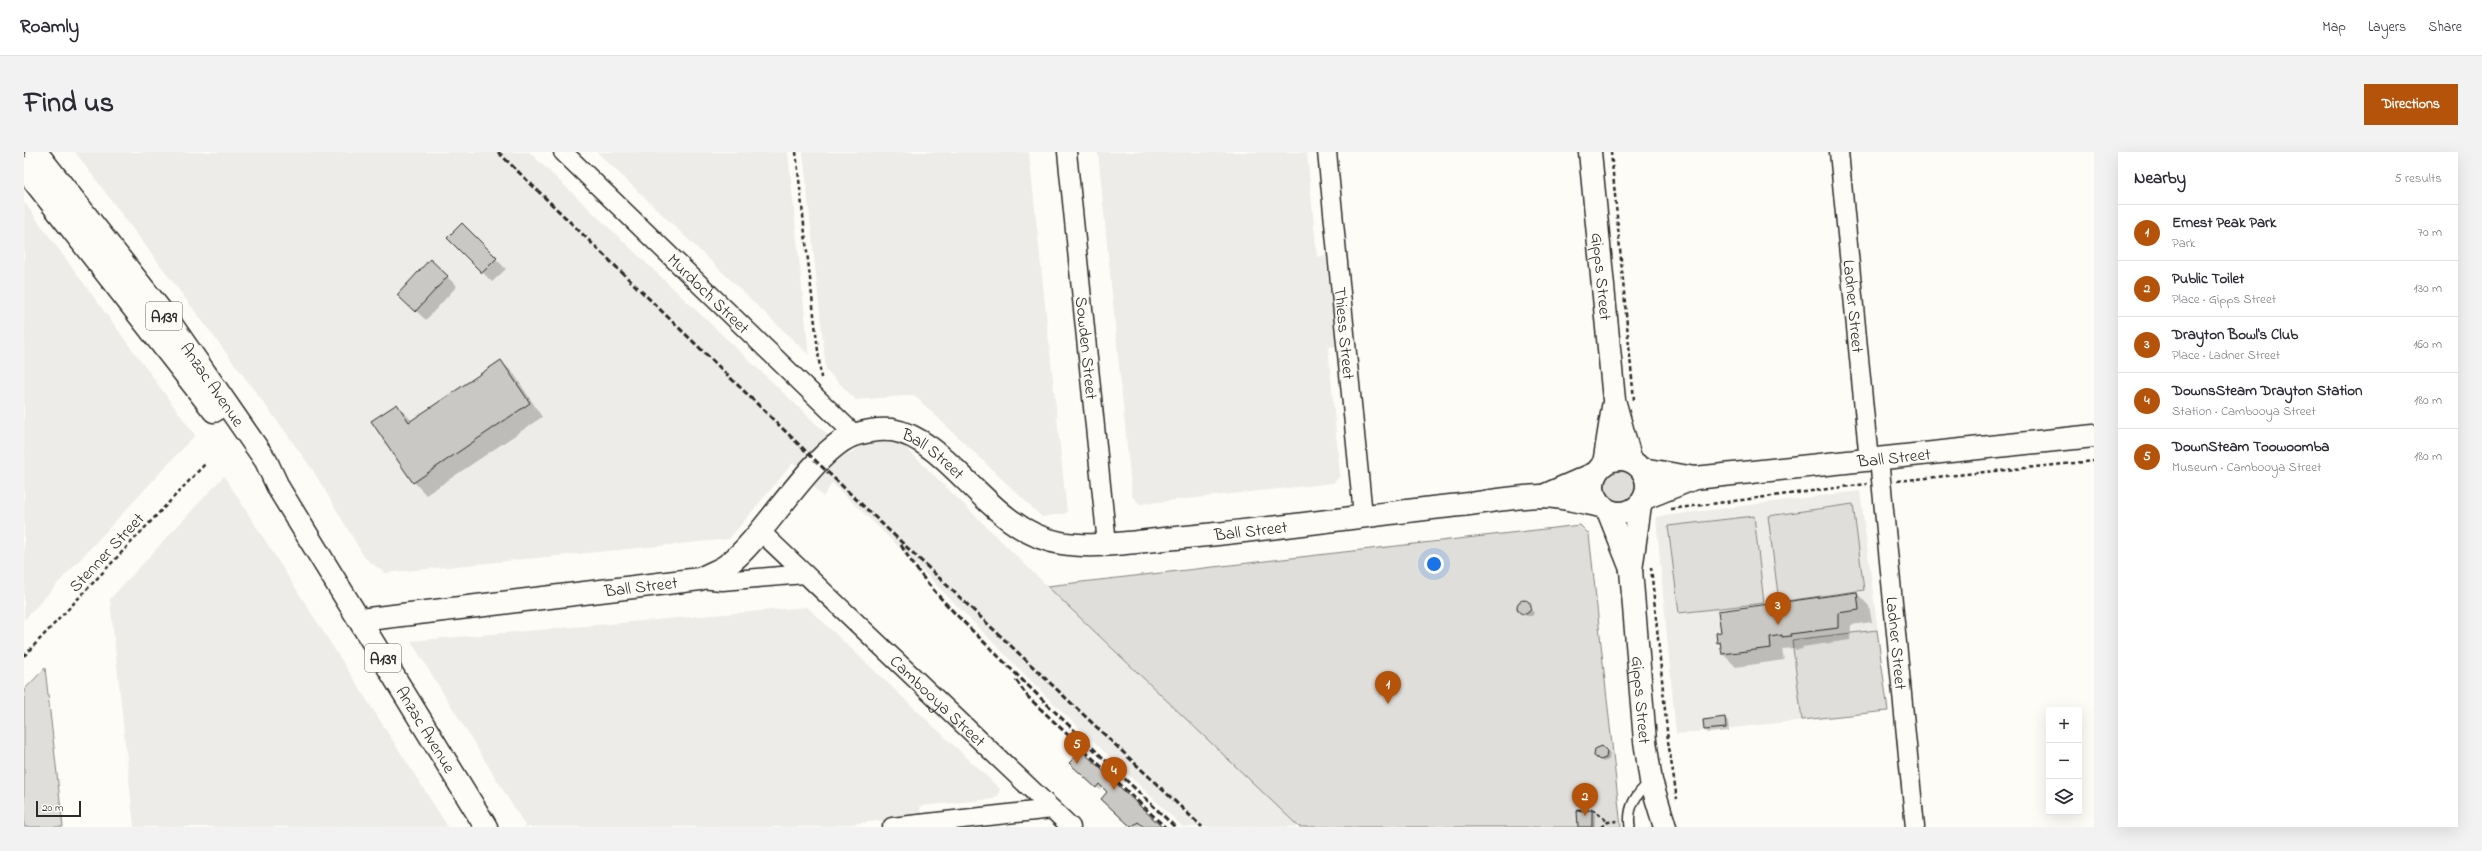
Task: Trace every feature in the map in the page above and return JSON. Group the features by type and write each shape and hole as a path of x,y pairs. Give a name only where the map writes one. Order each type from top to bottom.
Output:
{"main road":[{"name":"Anzac Avenue","path":"36,152 168,321 266,461 279,489 486,827"},
{"name":"Gipps Street","path":"1590,152 1625,403 1637,465"},
{"name":"Anzac Avenue","path":"24,168 257,467 279,489"},
{"name":"Gipps Street","path":"1600,468 1625,403"},
{"name":"Ball Street","path":"360,620 700,578 726,565 760,531 818,463 838,444 854,434 890,430 903,434 932,450 980,496 1020,528 1061,543 1107,544 1211,535 1363,515 1543,496 1604,508"},
{"name":"Ball Street","path":"1637,465 1695,478 2094,436"},
{"path":"1617,458 1637,465 1648,483 1642,502 1624,513 1604,508 1593,490 1600,468 1617,458"},
{"name":"Ball Street","path":"1543,496 1600,468"},
{"name":"Ball Street","path":"1642,502 1695,478"},
{"name":"Gipps Street","path":"1642,502 1641,568 1645,741 1651,781 1665,827"},
{"name":"Gipps Street","path":"1604,508 1641,568"}],"street":[{"name":"Murdoch Street","path":"563,152 854,434"},
{"name":"Sowden Street","path":"1067,152 1107,544"},
{"name":"Thiess Street","path":"1327,152 1363,515"},
{"name":"Ladner Street","path":"1839,152 1915,827"},
{"name":"Cambooya Street","path":"760,531 1071,827"},
{"path":"700,578 722,581 804,574"},
{"path":"892,827 1052,809"}],"lane":[{"path":"1629,823 1631,806 1640,791 1651,781"}],"path":[{"path":"796,152 824,405"},
{"path":"1611,152 1625,403"},
{"name":"Stenner Street","path":"24,656 205,464"},
{"path":"1641,568 1677,800"},
{"path":"1577,810 1592,809 1608,822 1629,823"},
{"path":"1601,827 1608,822"}],"shaded area":[{"path":"75,152 529,152 848,454 868,442 897,439 1047,586 1299,827 1183,827 1046,696 894,542 832,483 823,497 793,463 729,539 385,573 365,558 314,472 282,427"},
{"path":"597,152 788,152 809,355"},
{"path":"803,152 1029,152 1067,513 1042,517 914,395 856,400 826,370"},
{"path":"1098,152 1307,152 1317,257 1326,255 1336,346 1328,347 1340,476 1333,483 1140,504 1132,496"},
{"path":"24,202 195,435 24,620"},
{"path":"1620,471 1631,475 1635,486 1631,497 1620,501 1609,497 1605,486 1609,475"},
{"path":"224,476 448,827 134,827 110,599"},
{"path":"1860,491 1888,711 1676,734 1656,517"},
{"path":"1853,504 1864,590 1779,602 1768,516"},
{"path":"1754,516 1764,603 1679,613 1668,526"},
{"path":"1580,525 1589,534 1621,827 1299,827 1047,586"},
{"path":"807,607 1000,789 998,796 993,799 920,806 921,816 825,827 526,827 411,641"},
{"path":"1877,630 1888,711 1802,720 1792,640"},
{"path":"45,668 63,827 24,827 24,690"}],"building":[{"path":"462,223 497,258 482,273 447,238"},
{"path":"430,259 448,276 415,312 397,295"},
{"path":"501,360 530,403 413,483 371,421 397,404 409,422"},
{"path":"1857,592 1859,610 1838,613 1838,628 1790,634 1791,636 1782,637 1782,635 1770,637 1771,648 1722,654 1720,642 1717,643 1716,633 1721,632 1718,611"},
{"path":"1521,600 1527,600 1531,604 1531,610 1527,614 1521,614 1517,610 1517,604"},
{"path":"1725,717 1726,728 1704,730 1703,720"},
{"path":"1602,746 1607,751 1606,758 1600,760 1594,756 1595,749"},
{"path":"1081,750 1162,827 1144,827 1138,822 1131,827 1101,799 1107,792 1099,784 1096,788 1069,763"},
{"path":"1592,810 1592,827 1578,827 1577,811"}],"railway":[{"path":"498,152 818,463 1202,827"},
{"path":"901,545 921,575 956,615 1175,827"},
{"path":"1016,680 1028,697 1165,827"}],"place":[{"name":"Drayton Bowl's Club","path":"1778,625"},
{"name":"Ernest Peak Park","path":"1388,704"},
{"name":"DownSteam Toowoomba","path":"1077,764"},
{"name":"DownsSteam Drayton Station","path":"1114,790"},
{"name":"Public Toilet","path":"1585,816"}]}
